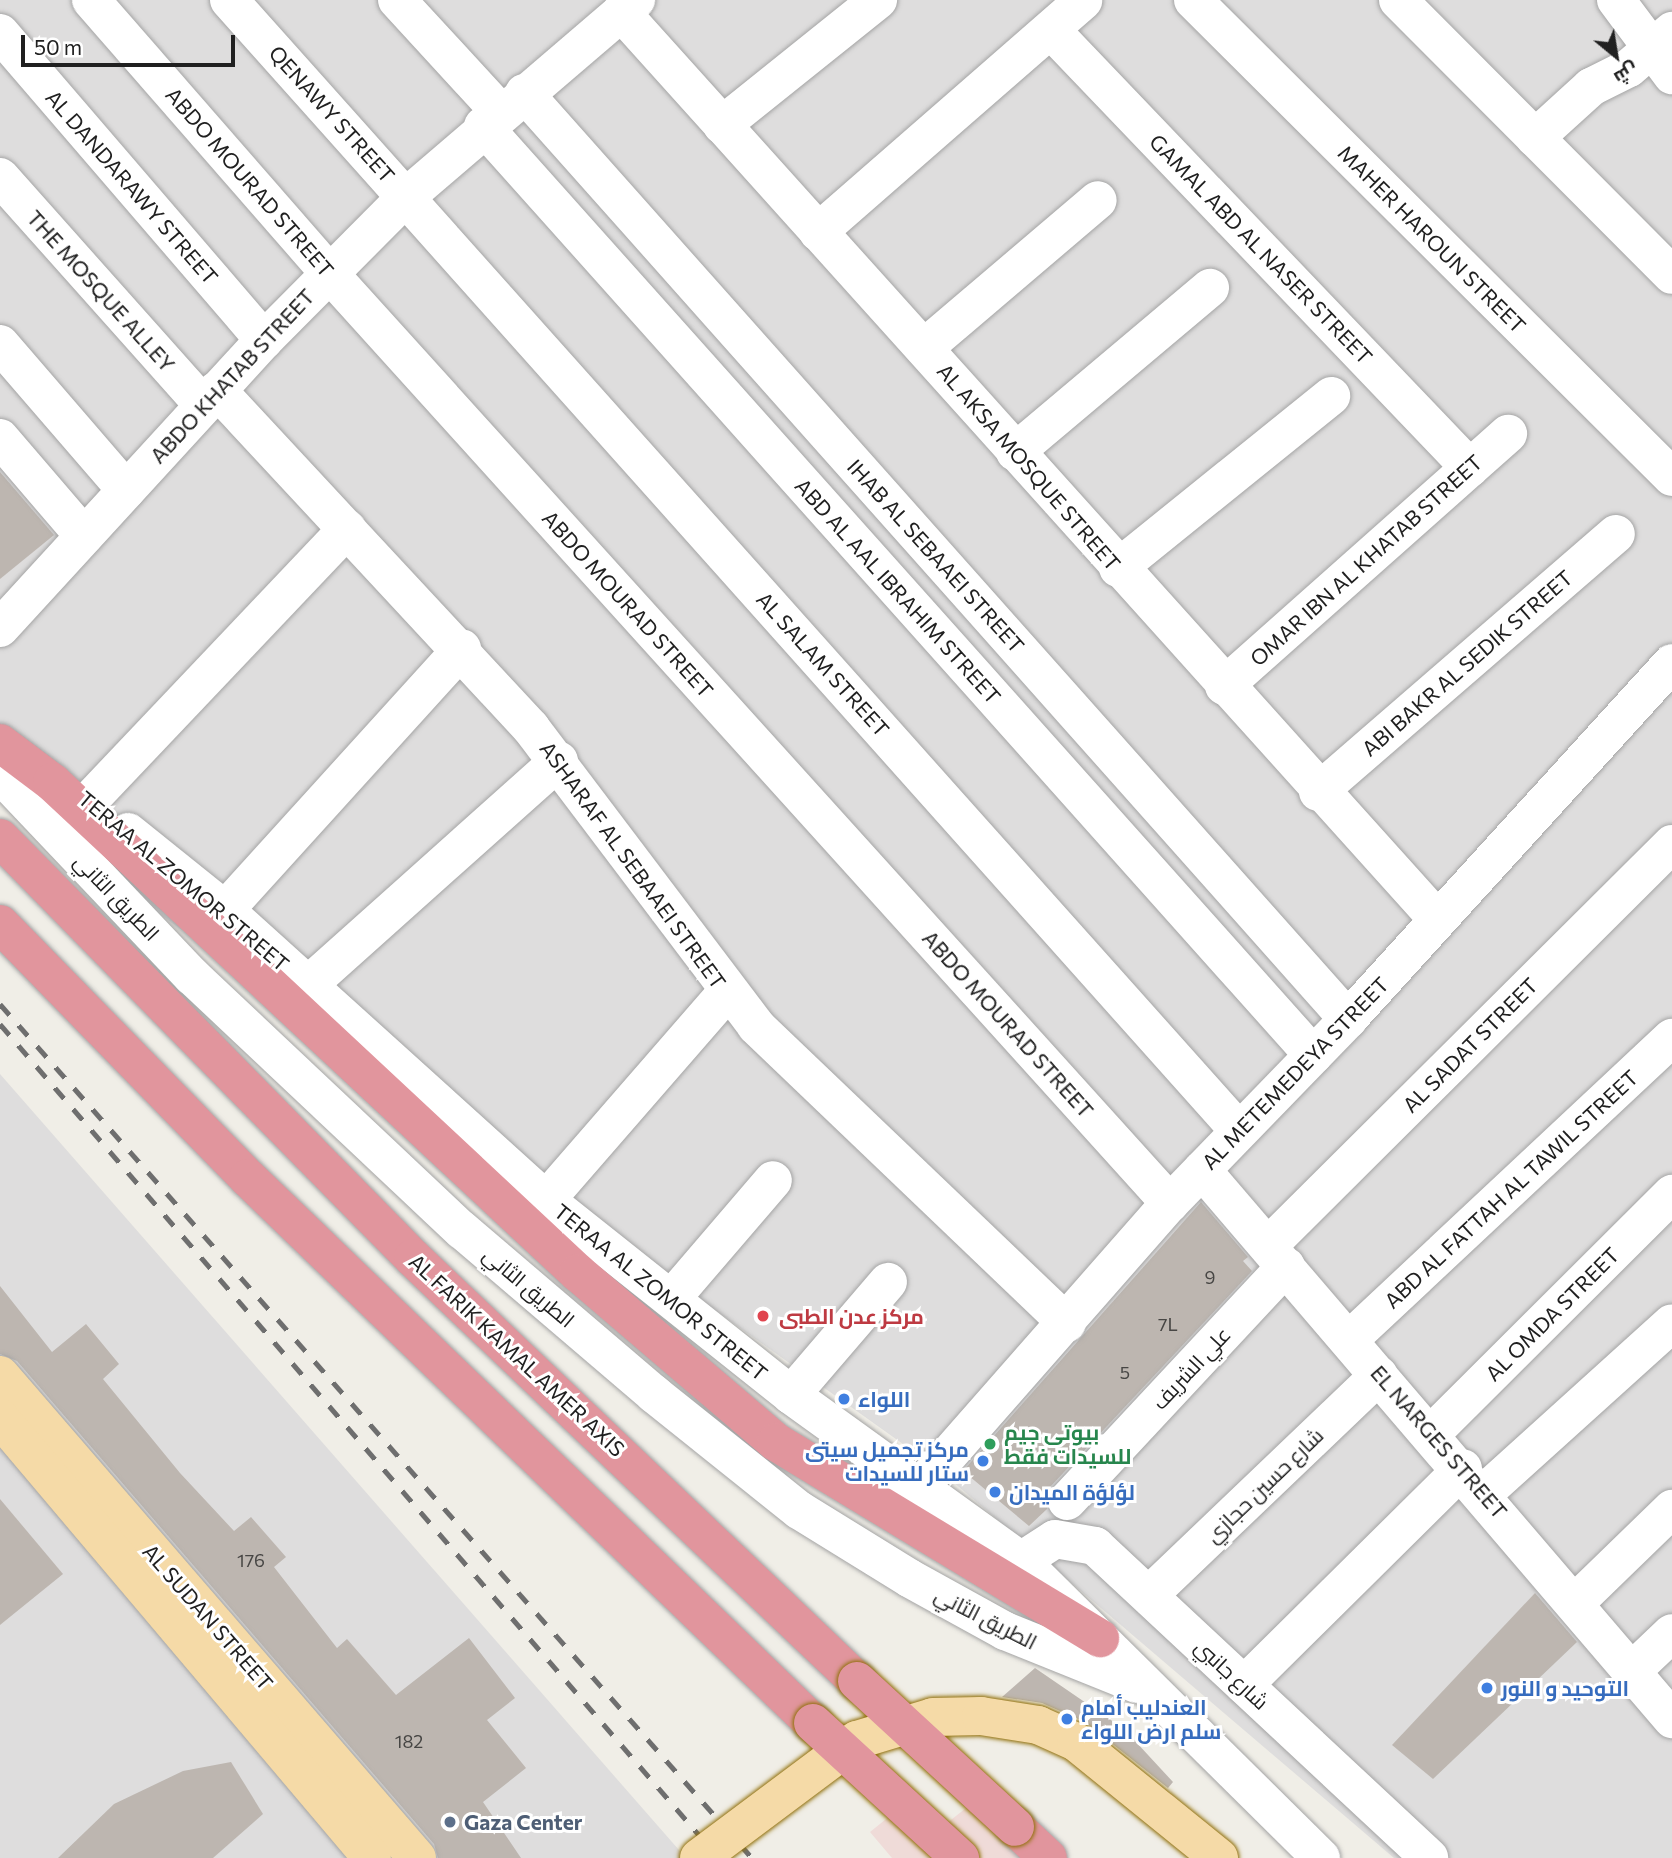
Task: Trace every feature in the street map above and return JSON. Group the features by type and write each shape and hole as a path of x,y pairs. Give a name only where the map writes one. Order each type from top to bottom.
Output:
{"highway":[{"path":"0,743 52,782 578,1273 776,1442 837,1485 1100,1638"},
{"name":"AL FARIK KAMAL AMER AXIS","path":"0,838 413,1258 1048,1858"},
{"path":"0,924 362,1290 960,1858"}],"main road":[{"name":"AL SUDAN STREET","path":"0,1375 417,1858"},
{"path":"0,1418 372,1858"},
{"path":"0,1460 351,1858"},
{"path":"699,1858 857,1740 933,1717 981,1716 1038,1726 1076,1742 1219,1858"}],"street":[{"name":"ABDO MOURAD STREET","path":"91,0 329,273 1170,1203"},
{"name":"QENAWY STREET","path":"229,0 406,197"},
{"path":"397,0 502,110"},
{"path":"722,125 878,0"},
{"name":"MAHER HAROUN STREET","path":"1194,0 1672,477"},
{"path":"1398,0 1672,275"},
{"path":"1535,138 1591,87 1665,52 1616,0"},
{"path":"818,232 1083,1"},
{"name":"ABDO KHATAB STREET","path":"3,618 84,536 264,340 406,197 502,110 629,6"},
{"name":"AL AKSA MOSQUE STREET","path":"629,6 722,125 1318,792 1438,920"},
{"name":"GAMAL ABD AL NASER STREET","path":"1051,30 1470,468"},
{"name":"AL DANDARAWY STREET","path":"0,33 264,340"},
{"name":"IHAB AL SEBAAEI STREET","path":"502,110 1348,1019"},
{"name":"ABD AL AAL IBRAHIM STREET","path":"502,110 1312,1055"},
{"name":"THE MOSQUE ALLEY","path":"0,177 210,398"},
{"name":"AL SALAM STREET","path":"406,197 1239,1131"},
{"path":"924,348 1098,200"},
{"path":"1015,452 1210,288"},
{"path":"0,344 126,490"},
{"path":"1118,568 1331,396"},
{"name":"ASHARAF AL SEBAAEI STREET","path":"210,398 347,529 462,649 559,761 726,993 1067,1323"},
{"name":"OMAR IBN AL KHATAB STREET","path":"1224,686 1508,434"},
{"path":"0,438 84,536"},
{"path":"89,801 347,529"},
{"name":"ABI BAKR AL SEDIK STREET","path":"1318,792 1616,534"},
{"path":"225,909 462,649"},
{"name":"AL METEMEDEYA STREET","path":"921,1486 1170,1203 1348,1019 1672,663"},
{"name":"TERAA AL ZOMOR STREET","path":"0,723 89,801 225,909 546,1200 791,1395 921,1486 1030,1570 1100,1638 1142,1685 1321,1858"},
{"path":"307,986 559,761"},
{"name":"الطريق الثاني","path":"0,774 192,976 462,1230 789,1502 1005,1631 1142,1685"},
{"name":"AL SADAT STREET","path":"1277,1256 1672,844"},
{"path":"546,1200 726,993"},
{"name":"ABD AL FATTAH AL TAWIL STREET","path":"1350,1339 1672,1038"},
{"name":"EL NARGES STREET","path":"1202,1170 1474,1480 1672,1718"},
{"path":"672,1298 774,1180"},
{"name":"AL OMDA STREET","path":"1432,1433 1672,1194"},
{"name":"علي الشريف","path":"1067,1501 1277,1256"},
{"path":"791,1395 888,1282"},
{"path":"1244,1685 1474,1480 1672,1323"},
{"name":"شارع حسين حجازي","path":"1149,1595 1379,1374"},
{"path":"1576,1602 1672,1509"},
{"name":"شارع جانبي","path":"1030,1570 1095,1546 1429,1858"},
{"path":"1632,1671 1672,1633"}],"shaded area":[{"path":"0,0 1672,0 1672,1858 1394,1858 938,1469 25,818 0,794"},
{"path":"0,1074 686,1858 0,1858"},
{"path":"993,1787 1069,1858 892,1858 870,1832 896,1811 938,1830"}],"building":[{"path":"0,472 54,535 0,579"},
{"path":"1201,1202 1248,1257 1243,1261 1252,1271 1051,1486 1047,1509 1029,1526 963,1471"},
{"path":"0,1286 52,1352 86,1324 119,1364 103,1379 180,1473 234,1531 251,1517 286,1557 274,1567 337,1648 347,1639 396,1695 469,1638 515,1698 487,1720 526,1768 483,1802 521,1858 438,1858 434,1844 17,1361 0,1354"},
{"path":"0,1499 63,1574 0,1625"},
{"name":"التوحيد و النور","path":"1535,1593 1577,1642 1433,1779 1392,1745"},
{"path":"1035,1668 1124,1729 1173,1782 1168,1788 1085,1722 1042,1703 1002,1697"},
{"path":"231,1762 263,1814 213,1858 58,1858 114,1804 183,1771"}],"railway":[{"path":"0,1004 752,1858"},
{"path":"0,1024 719,1858"}],"place":[{"name":"مركز عدن الطبى","path":"763,1316"},
{"name":"اللواء","path":"844,1399"},
{"name":"بيوتى جيم للسيدات فقط","path":"990,1444"},
{"name":"مركز تجميل سيتى ستار للسيدات","path":"983,1461"},
{"name":"لؤلؤة الميدان","path":"995,1492"},
{"name":"التوحيد و النور","path":"1487,1688"},
{"name":"العندليب أمام سلم ارض اللواء","path":"1067,1719"},
{"name":"Gaza Center","path":"450,1822"}]}
